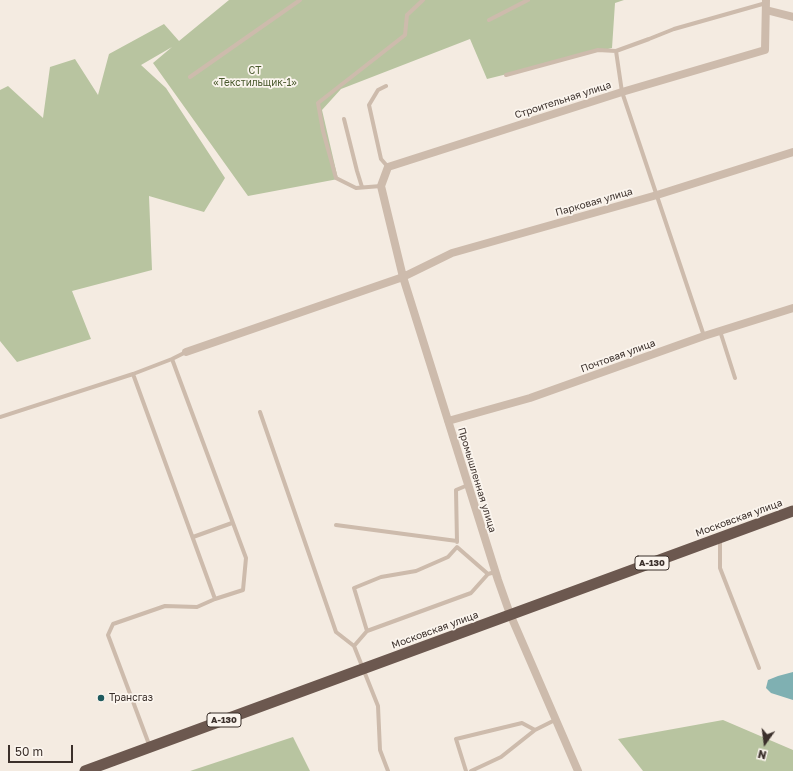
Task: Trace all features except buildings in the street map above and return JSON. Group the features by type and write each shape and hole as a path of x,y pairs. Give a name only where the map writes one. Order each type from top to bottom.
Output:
{"highway":[{"name":"Московская улица","path":"85,771 793,511"}],"street":[{"path":"766,4 793,17"},
{"name":"Строительная улица","path":"388,167 622,92 765,50 766,4"},
{"name":"Парковая улица","path":"186,352 403,277 452,253 657,195 793,152"},
{"path":"381,186 388,167"},
{"name":"Промышленная улица","path":"381,186 403,277 468,485 492,573 578,771"},
{"name":"Почтовая улица","path":"448,421 530,398 704,336 793,308"}],"lane":[{"path":"190,77 300,0"},
{"path":"381,186 356,188 336,178 323,131 318,103 405,35 407,15 423,0"},
{"path":"489,20 528,0"},
{"path":"506,75 598,50 616,51 674,29 766,4"},
{"path":"616,51 622,92 704,336"},
{"path":"386,86 378,90 369,106 381,159 388,167"},
{"path":"344,118 362,187"},
{"path":"720,331 735,378"},
{"path":"0,417 133,374 186,352"},
{"path":"150,747 108,635 113,624 165,606 197,607 215,599 243,590 246,558 172,359"},
{"path":"133,374 215,599"},
{"path":"260,412 336,632 354,646 378,706 380,750 388,771"},
{"path":"367,631 354,588 381,577 416,571 448,557 457,547 456,490 468,485"},
{"path":"193,538 232,523"},
{"path":"336,525 457,540"},
{"path":"720,538 720,568 759,668"},
{"path":"354,646 367,631 471,593 492,573 457,547"},
{"path":"471,771 501,757 535,730 555,720"},
{"path":"466,771 456,739 522,723 535,730"}],"green space":[{"name":"СТ «Текстильщик-1»","path":"229,0 624,0 615,3 612,48 487,79 470,39 341,89 322,110 338,179 248,196 153,63 172,47 141,65 166,88 225,178 204,212 149,196 152,270 72,291 91,339 17,362 0,341 0,90 8,86 43,118 50,67 75,59 98,95 109,54 164,24 179,41"},
{"path":"723,720 793,750 793,771 643,771 618,739"},
{"path":"293,737 310,771 190,771"}],"water":[{"path":"793,672 793,700 771,693 766,688 768,680"}],"place":[{"name":"Трансгаз","path":"101,698"}]}
